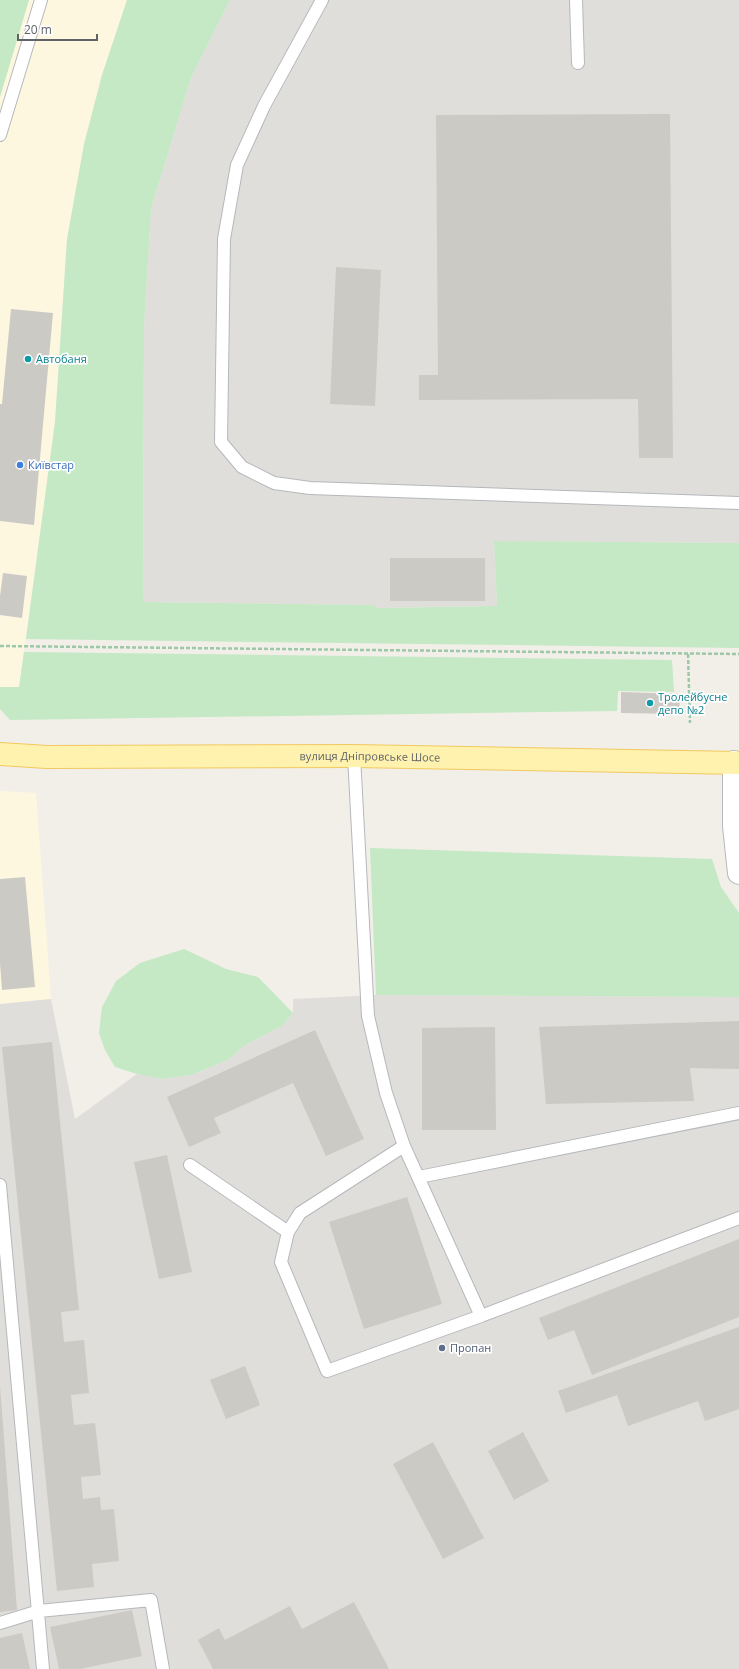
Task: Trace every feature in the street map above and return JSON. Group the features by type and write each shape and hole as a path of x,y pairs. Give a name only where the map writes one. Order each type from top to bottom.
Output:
{"main road":[{"name":"вулиця Дніпровське Шосе","path":"0,754 47,757 354,756 736,762"}],"street":[{"path":"736,762 734,826 739,873"}],"lane":[{"path":"0,135 40,0"},
{"path":"322,0 264,106 237,165 224,239 221,442 242,467 261,477 274,483 310,488 739,503"},
{"path":"576,0 578,63"},
{"path":"354,756 368,1016 386,1093 404,1146 481,1316"},
{"path":"419,1177 739,1113"},
{"path":"404,1146 300,1212 288,1232 281,1262 327,1371 481,1316 739,1218"},
{"path":"190,1165 288,1232"},
{"path":"0,1185 44,1669"},
{"path":"0,1623 39,1611 151,1600 163,1669"}],"path":[{"path":"0,646 739,654"},
{"path":"688,654 690,723"}],"shaded area":[{"path":"29,0 127,0 102,75 67,239 55,422 19,687 0,687 0,97"},
{"path":"230,0 739,0 739,543 494,541 497,606 376,608 374,605 143,602 144,328 151,209 191,78"},
{"path":"0,791 36,793 51,999 0,1004"},
{"path":"376,995 739,997 739,1669 0,1669 0,1004 51,999 75,1119 137,1074 162,1079 191,1075 228,1060 245,1045 282,1026 293,1013 293,999"}],"green space":[{"path":"0,0 29,0 0,97"},
{"path":"127,0 230,0 191,78 151,209 144,328 143,602 375,605 376,608 497,606 494,541 739,543 739,648 26,639 55,422 67,239 84,144 102,75"},
{"path":"24,652 672,660 674,692 618,691 617,711 10,720 0,709 0,687 19,687"},
{"path":"370,848 712,859 721,887 739,913 739,997 376,995"},
{"path":"184,949 226,969 258,977 293,1013 282,1026 245,1045 228,1060 191,1075 162,1079 137,1074 115,1067 105,1050 99,1033 102,1007 116,981 140,963"}],"building":[{"path":"670,114 673,458 639,458 638,399 419,400 419,375 438,375 436,115"},
{"path":"336,267 381,270 375,406 330,404"},
{"path":"11,309 53,313 34,525 0,521 0,404 2,404"},
{"path":"390,558 485,558 485,601 390,601"},
{"path":"3,573 27,576 22,618 0,615 0,596"},
{"name":"Тролейбусне депо №2","path":"621,692 680,694 679,714 621,713"},
{"path":"25,877 35,987 2,990 0,963 0,879"},
{"path":"739,1021 739,1069 690,1068 694,1101 546,1104 539,1027"},
{"path":"495,1027 496,1130 422,1130 422,1028"},
{"path":"315,1030 364,1139 326,1156 293,1083 214,1118 221,1133 189,1147 167,1097"},
{"path":"52,1042 79,1310 61,1312 64,1342 84,1340 89,1393 71,1395 74,1425 95,1423 101,1475 81,1477 83,1499 100,1497 101,1510 114,1509 119,1561 92,1564 94,1587 57,1591 2,1047"},
{"path":"167,1155 192,1272 159,1279 134,1162"},
{"path":"407,1197 442,1304 364,1329 329,1222"},
{"path":"739,1239 739,1317 592,1375 574,1330 548,1340 539,1318"},
{"path":"739,1327 739,1409 705,1421 698,1401 628,1426 617,1395 566,1413 558,1391"},
{"path":"245,1366 260,1405 226,1419 210,1380"},
{"path":"0,1386 17,1610 0,1612"},
{"path":"523,1432 549,1481 514,1500 488,1451"},
{"path":"433,1442 484,1538 443,1559 393,1464"},
{"path":"354,1602 389,1669 213,1669 198,1640 219,1628 225,1640 290,1606 302,1629"},
{"path":"132,1610 142,1656 80,1669 59,1669 50,1627"},
{"path":"22,1633 30,1669 0,1669 0,1638"}],"place":[{"name":"Автобаня","path":"28,359"},
{"name":"Київстар","path":"20,465"},
{"name":"Тролейбусне депо №2","path":"650,703"},
{"name":"Пропан","path":"442,1348"}]}
